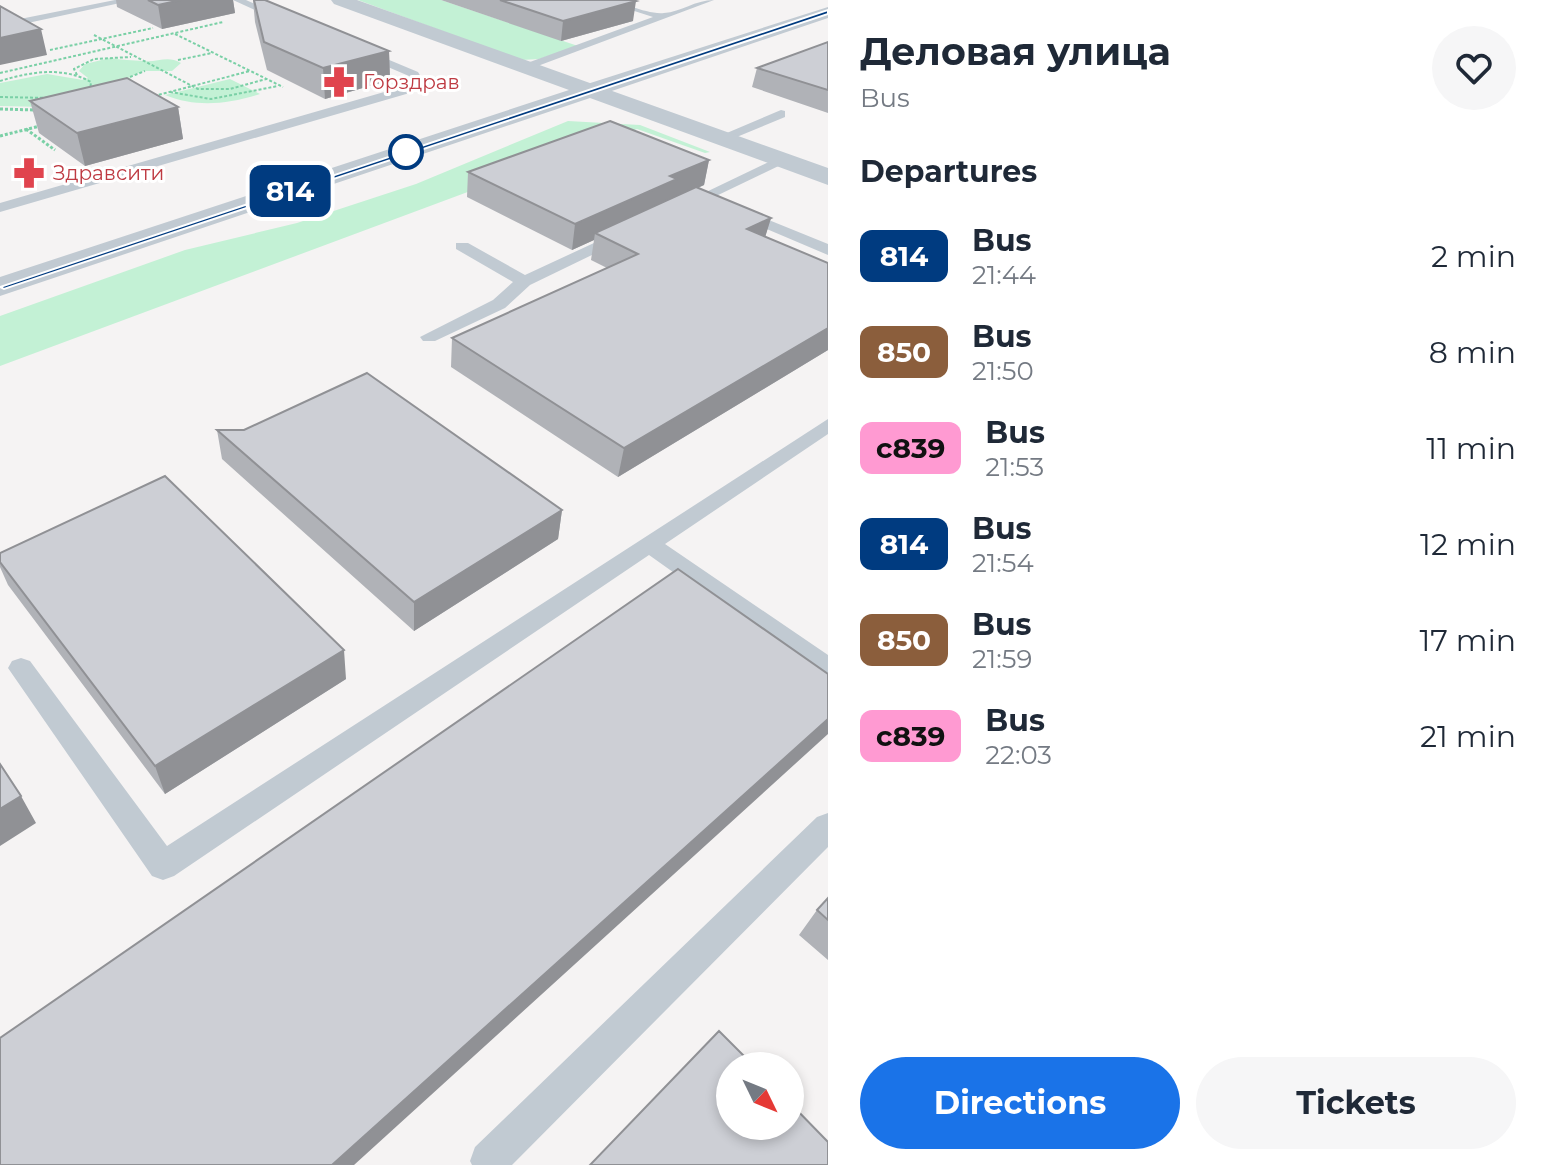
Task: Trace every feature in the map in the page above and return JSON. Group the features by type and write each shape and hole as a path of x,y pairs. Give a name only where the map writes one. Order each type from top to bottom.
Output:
{"street":[{"path":"340,0 828,177"},
{"path":"0,287 828,12"}],"lane":[{"path":"0,26 129,0"},
{"path":"238,0 294,23"},
{"path":"605,0 663,17"},
{"path":"523,68 709,0"},
{"path":"0,208 409,89 418,82 414,74 342,44"},
{"path":"722,138 781,114"},
{"path":"663,216 784,160"},
{"path":"704,196 828,250"},
{"path":"429,337 499,304 524,281 635,229"},
{"path":"462,246 524,281"},
{"path":"21,668 163,866 828,425"},
{"path":"649,544 828,669"},
{"path":"489,1161 828,827"}],"path":[{"path":"0,73 267,12"},
{"path":"57,14 190,87 230,89 266,79"},
{"path":"50,50 153,28"},
{"path":"169,92 189,97 222,98 281,87 175,33"},
{"path":"178,60 213,52"},
{"path":"77,75 74,69 86,62 110,57 136,57"},
{"path":"130,77 145,71"},
{"path":"144,99 250,71"},
{"path":"0,81 41,73 77,75 91,82 89,92 83,97"},
{"path":"0,97 35,95 59,100"},
{"path":"0,109 45,109"},
{"path":"0,136 40,125"},
{"path":"26,129 55,150"}],"green space":[{"path":"358,0 441,0 578,46 539,59 521,60"},
{"path":"110,58 181,63 172,71 144,71 129,77 135,83 45,107 0,106 0,83 47,74 83,80 88,78 79,71 85,64"},
{"path":"230,79 260,94 212,103 189,102 165,95"},
{"path":"568,121 640,125 710,152 705,153 637,129 0,366 0,316 185,250 297,223 416,184"}],"building":[{"path":"148,0 181,0 158,5"},
{"path":"254,0 265,0 389,51 323,68 264,42"},
{"path":"500,0 632,0 636,1 563,21"},
{"path":"0,6 41,29 0,38"},
{"path":"828,42 828,90 757,68"},
{"path":"127,78 178,107 77,133 30,101"},
{"path":"610,121 709,160 670,176 677,179 575,224 468,172"},
{"path":"696,187 771,218 747,229 828,263 828,328 624,448 452,338 638,254 595,233"},
{"path":"367,373 562,510 414,602 217,430 244,430"},
{"path":"165,476 344,650 155,766 0,562 0,553"},
{"path":"678,569 828,674 828,719 332,1165 0,1165 0,1038"},
{"path":"0,764 21,796 0,809"},
{"path":"828,898 828,920 817,910"},
{"path":"719,1031 740,1052 716,1052 716,1140 804,1140 804,1117 828,1142 828,1165 590,1165"}],"bus line":[{"name":"814","path":"0,287 828,12"}],"place":[{"name":"Горздрав","path":"339,82"},
{"name":"Здравсити","path":"29,173"}]}
